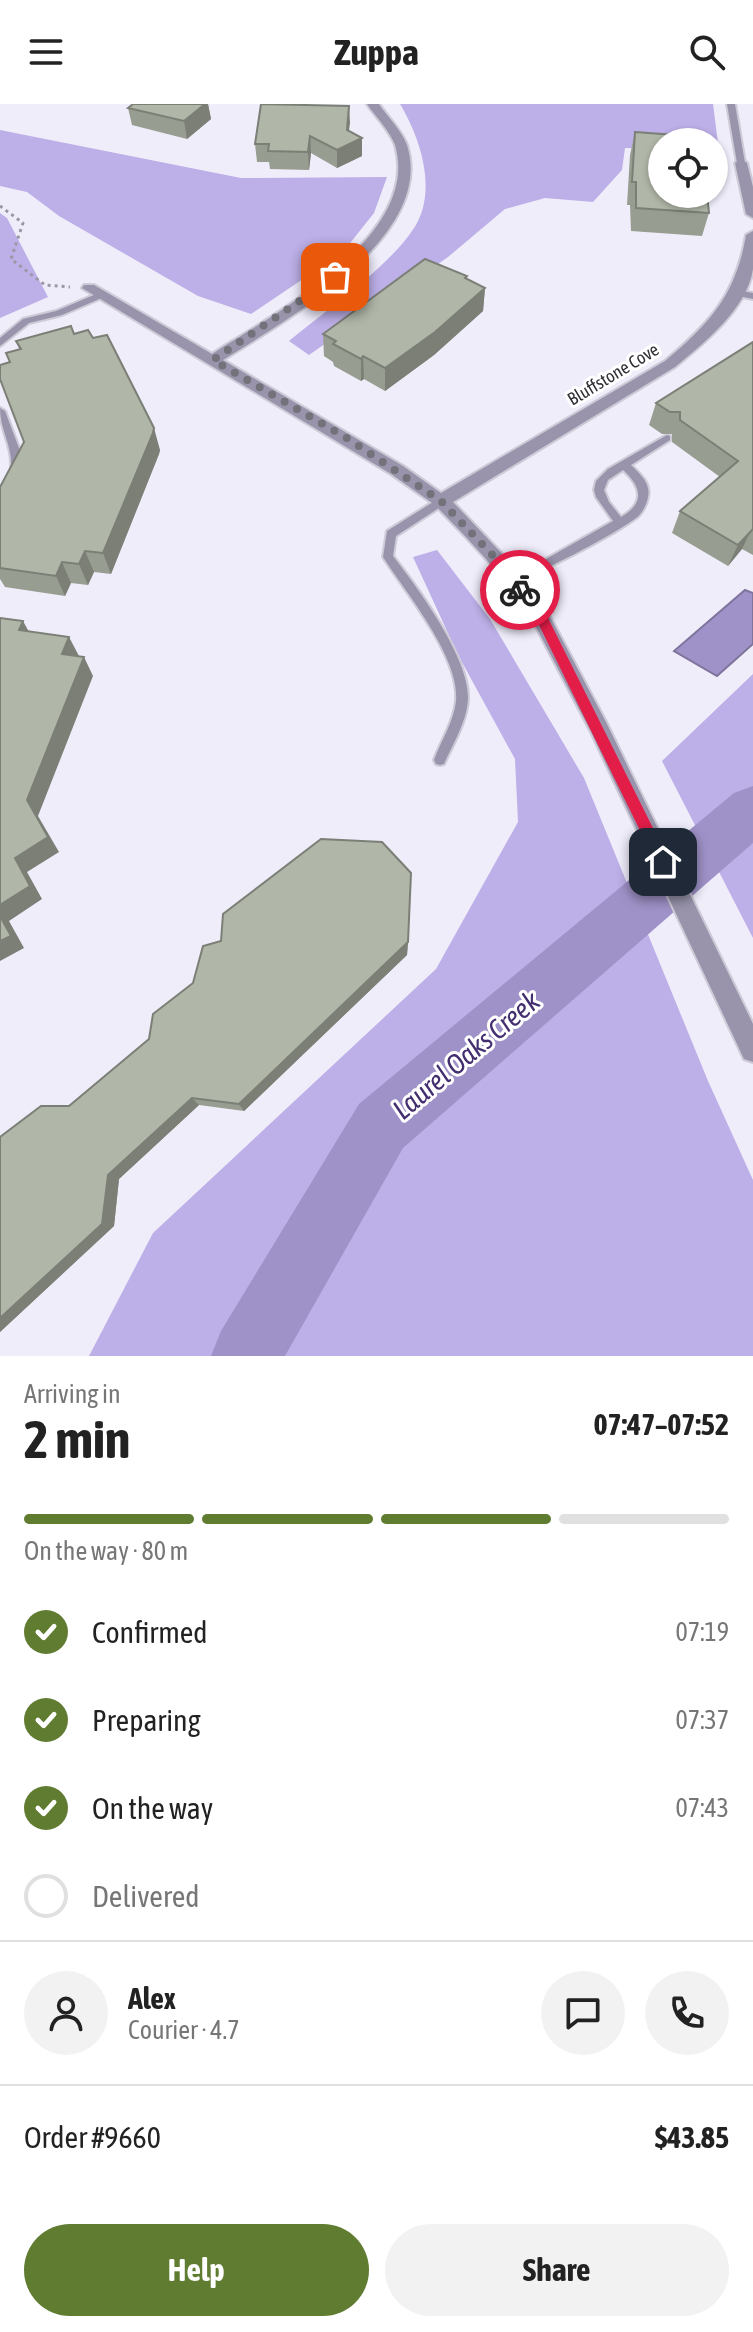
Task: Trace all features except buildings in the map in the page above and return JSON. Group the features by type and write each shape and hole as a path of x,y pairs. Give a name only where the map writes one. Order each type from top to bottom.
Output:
{"street":[{"path":"213,360 335,277 376,240 387,224 400,200 405,178 403,160 390,124 373,104"},
{"path":"741,163 753,214"},
{"name":"Bluffstone Cove","path":"441,501 670,364 703,337 745,294 753,235"},
{"path":"95,292 350,440 441,501 511,578 542,620 599,728 753,1050"}],"lane":[{"path":"731,104 741,163"},
{"path":"0,343 26,321 59,313 95,292"},
{"path":"0,411 17,456 17,467 11,478"},
{"path":"620,522 598,495 601,478 667,438"},
{"path":"511,578 550,562 635,514 644,502 645,492 639,478 624,465"},
{"path":"440,760 463,698 451,657 416,592 388,557 391,534 441,501"}],"path":[{"path":"0,206 23,223 11,259 45,285 95,292"}],"shaded area":[{"path":"400,104 713,104 716,128 648,128 648,149 625,148 622,170 593,202 545,198 505,209 448,257 309,355 289,341 387,260 412,231 420,216 426,184 424,167 408,118"},
{"path":"0,130 241,178 387,177 374,213 343,252 251,314 198,296 59,216 27,192 0,186"},
{"path":"0,213 7,218 48,297 0,318"},
{"path":"437,550 490,619 584,778 708,1081 753,1180 753,1356 89,1356 153,1233 436,969 518,822 515,759 458,655 413,557"},
{"path":"745,590 753,593 753,644 717,676 674,651"},
{"path":"753,674 753,938 662,761"}],"waterway":[{"name":"Laurel Oaks Creek","path":"246,1356 381,1126 753,810"}],"way so far":[{"path":"335,277 213,360 350,440 441,501 502,565 520,590"}],"route":[{"path":"520,590 542,620 599,728 663,862"}]}
